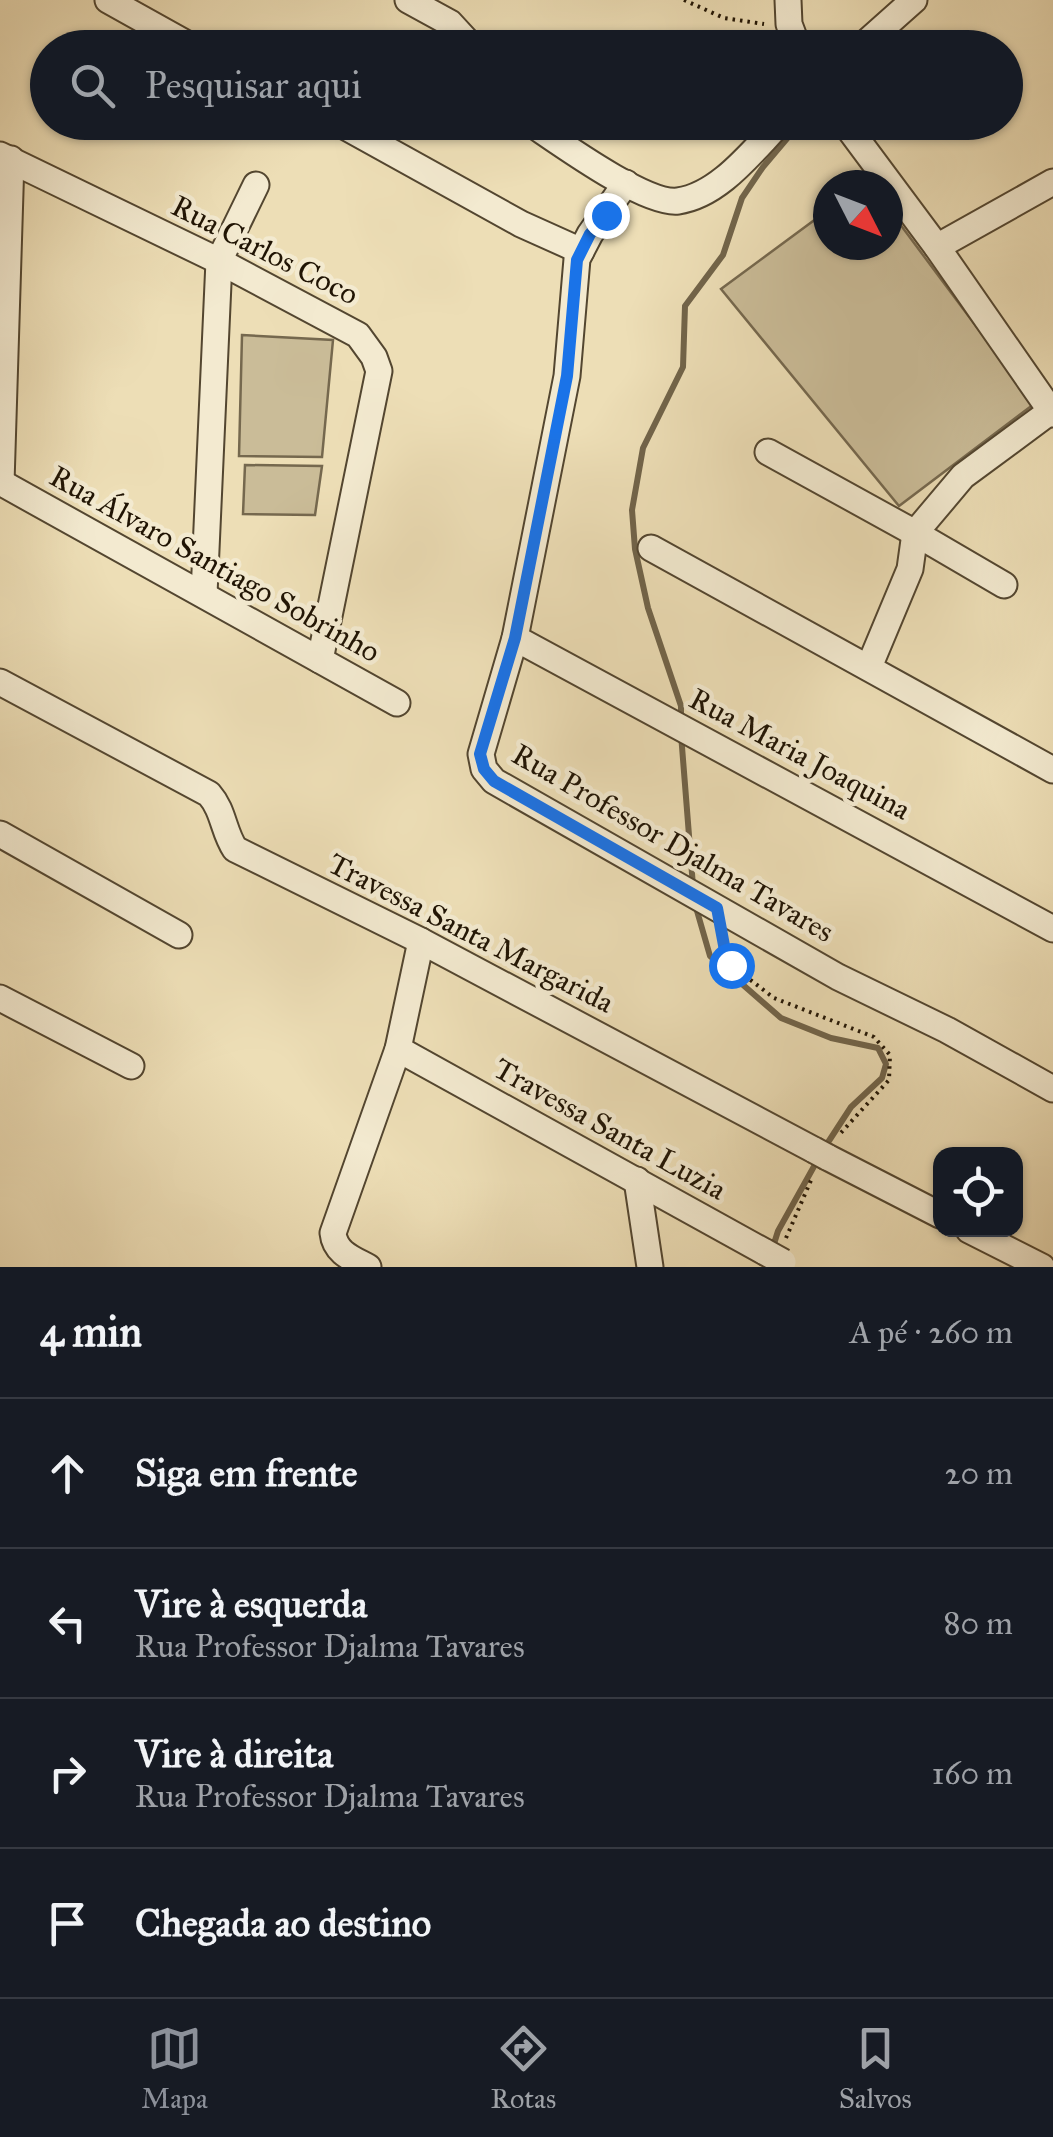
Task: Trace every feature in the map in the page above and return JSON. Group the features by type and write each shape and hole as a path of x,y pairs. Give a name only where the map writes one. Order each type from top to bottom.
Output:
{"street":[{"path":"108,0 162,30"},
{"path":"408,0 456,30"},
{"path":"880,30 914,0"},
{"path":"369,140 521,224 581,251"},
{"path":"558,140 626,183 664,200 680,201 728,176 763,140"},
{"path":"857,140 1052,412 963,476 916,533 910,569 869,667"},
{"path":"1,482 6,157"},
{"name":"Rua Carlos Coco","path":"6,157 220,261 358,335 374,357 379,372 320,660"},
{"path":"936,246 1053,182"},
{"name":"Rua Professor Djalma Tavares","path":"626,183 577,260 567,376 515,638 480,754 484,769 494,781 838,977 947,1030 1053,1089"},
{"path":"204,594 220,261 256,185"},
{"path":"768,452 1004,585"},
{"name":"Rua Álvaro Santiago Sobrinho","path":"1,482 397,703"},
{"path":"651,548 1053,770"},
{"name":"Rua Maria Joaquina","path":"515,638 1053,929"},
{"name":"Travessa Santa Margarida","path":"0,682 208,794 220,806 235,849 421,941 933,1211"},
{"path":"0,834 179,935"},
{"path":"368,1267 344,1254 333,1240 333,1233 398,1049 421,941"},
{"path":"0,998 131,1066"},
{"name":"Travessa Santa Luzia","path":"398,1049 781,1258"},
{"path":"636,1180 650,1267"},
{"path":"983,1237 1042,1267"}],"path":[{"path":"684,0 724,18 756,24 792,24"},
{"path":"717,908 731,965 774,998 874,1037 890,1055 889,1080 823,1154 787,1233 781,1258"}],"shaded area":[{"path":"813,221 813,260 903,260 903,228 1034,404 899,506 721,289"},
{"path":"242,335 333,340 322,457 239,456"},
{"path":"245,465 322,466 315,515 243,514"}],"waterway":[{"path":"681,722 681,706 648,608 635,549 632,510 643,448 683,367 685,306 723,255 742,198 786,140"},
{"path":"681,734 693,886"},
{"path":"695,904 710,956 781,1018 831,1038 878,1048 886,1064 882,1078 851,1107 823,1150"},
{"path":"773,1247 817,1161"}],"route":[{"path":"606,215 590,234 577,260 567,376 515,638 480,754 484,769 494,781 717,908 731,965"}]}
